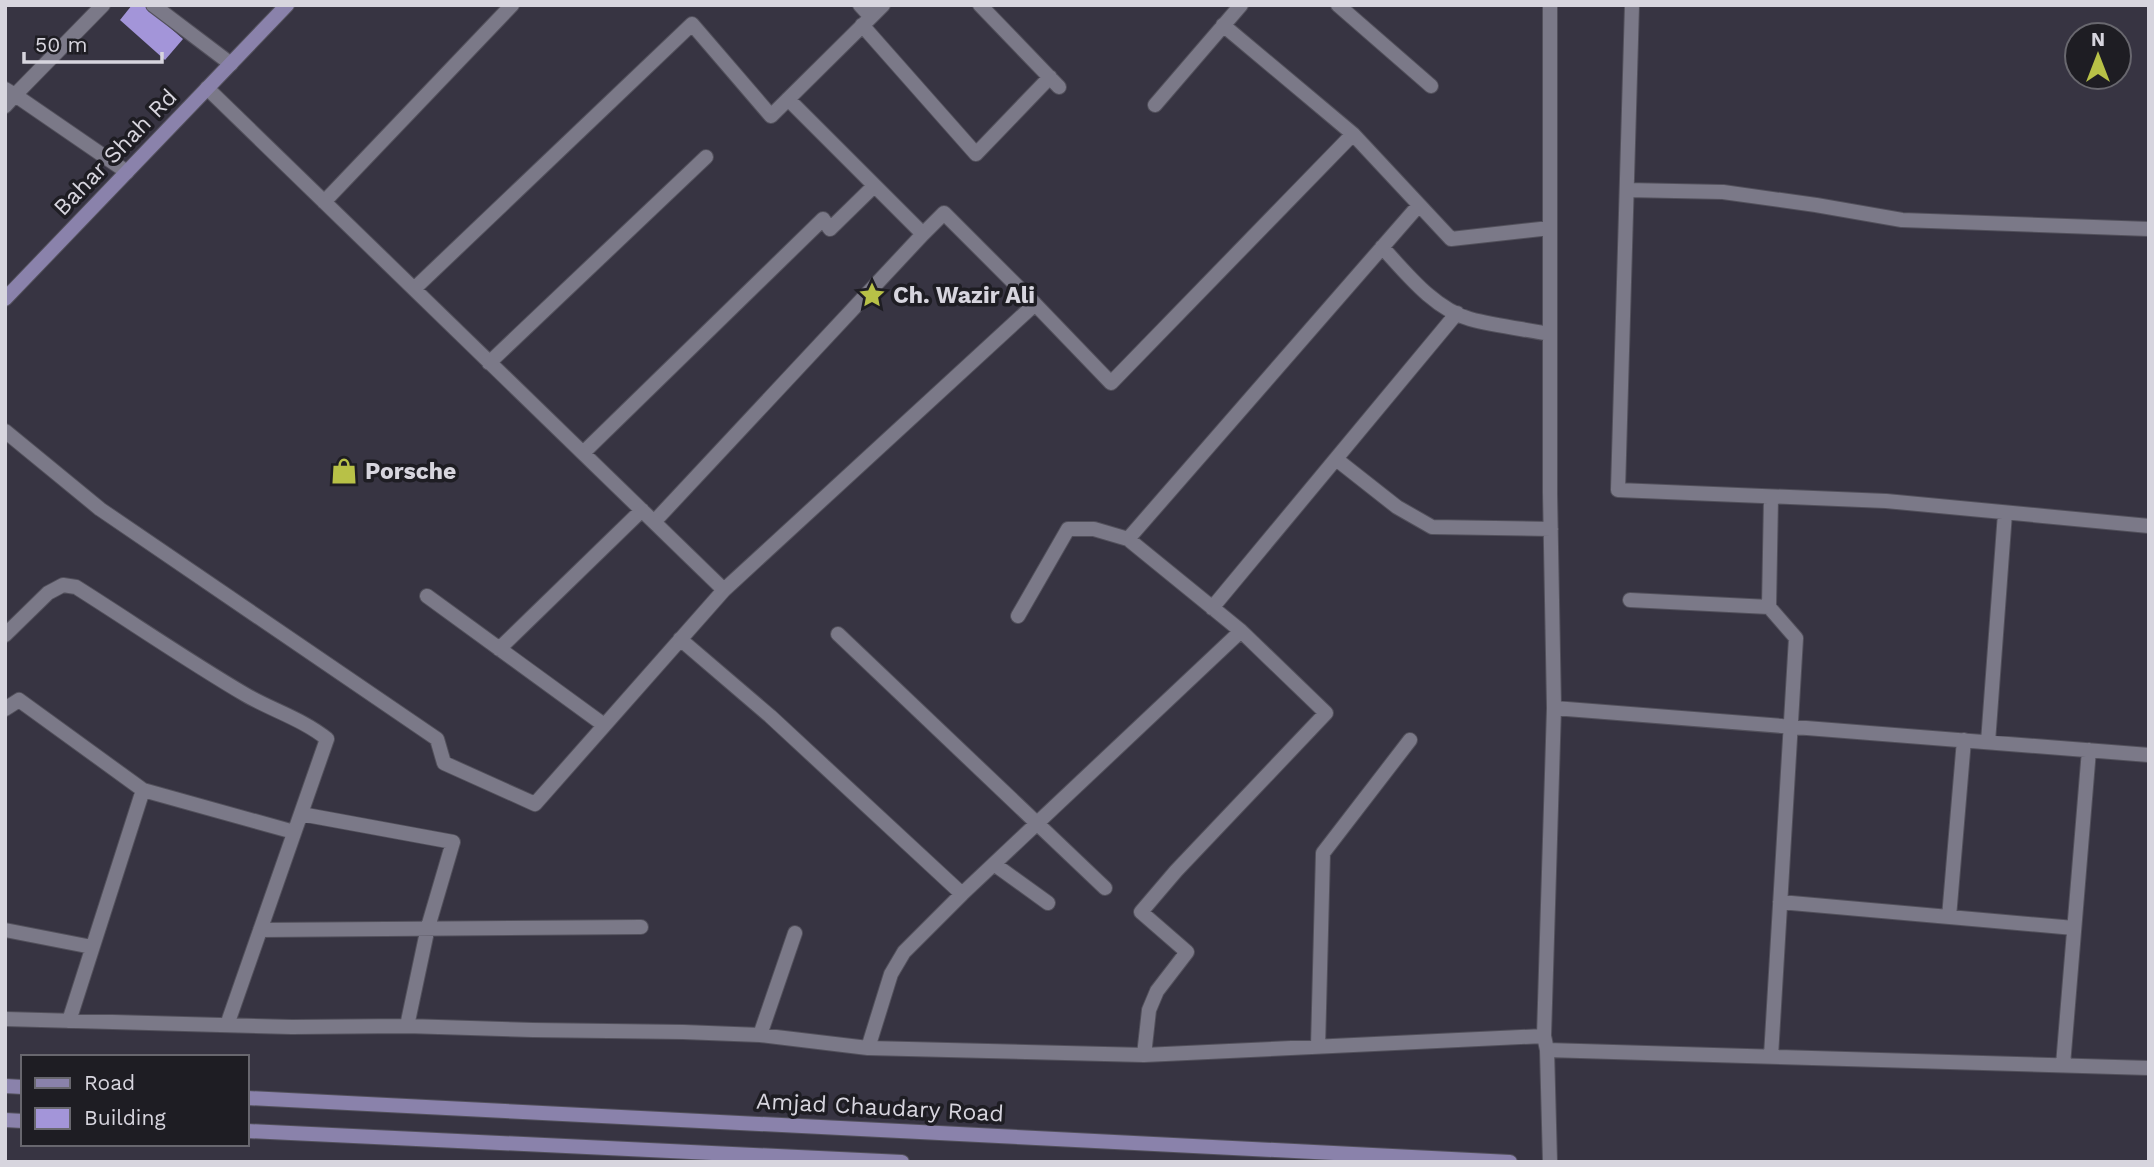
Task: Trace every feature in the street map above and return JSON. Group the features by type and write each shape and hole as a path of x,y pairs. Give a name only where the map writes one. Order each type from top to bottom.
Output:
{"main road":[{"name":"Bahar Shah Rd","path":"5,299 287,5"},
{"name":"Amjad Chaudary Road","path":"248,1098 1510,1162"},
{"path":"248,1131 902,1162"}],"street":[{"path":"103,5 8,96 127,172"},
{"path":"153,5 231,64"},
{"path":"324,202 512,5"},
{"path":"860,5 867,21 976,154 1054,82 981,5"},
{"path":"414,289 692,24 771,116 883,5"},
{"path":"1155,105 1241,5"},
{"path":"1338,5 1431,86"},
{"path":"1550,5 1554,708 1546,1043 1550,1162"},
{"path":"1632,5 1618,490 1886,502 2149,527"},
{"path":"1223,25 1353,134 1451,239 1550,228"},
{"path":"207,88 724,590"},
{"path":"788,99 923,234"},
{"path":"654,522 944,213 1111,383 1353,134"},
{"path":"489,363 706,157"},
{"path":"583,453 823,219 830,229 874,186"},
{"path":"1627,190 1723,192 1902,220 2149,229"},
{"path":"1128,539 1419,205"},
{"path":"1382,247 1416,284 1447,309 1468,319 1550,334"},
{"path":"5,431 100,509 437,739 444,763 535,804 724,590 1035,304"},
{"path":"1212,608 1457,313"},
{"path":"1336,459 1397,507 1432,527 1551,529"},
{"path":"1771,497 1769,607 1796,638 1771,1056"},
{"path":"499,649 642,510"},
{"path":"1988,742 2005,513"},
{"path":"1018,616 1068,529 1094,529 1128,539 1241,631 1326,713 1176,871 1141,912 1187,952 1157,991 1149,1010 1144,1055"},
{"path":"5,635 48,593 63,585 76,587 211,674 327,739 227,1025"},
{"path":"426,596 604,725"},
{"path":"1630,600 1769,607"},
{"path":"868,1048 891,974 904,952 1241,631"},
{"path":"838,634 1104,888"},
{"path":"680,639 770,716 962,894"},
{"path":"5,709 19,700 143,790 294,832"},
{"path":"1554,708 2149,755"},
{"path":"1318,1047 1324,853 1410,740"},
{"path":"1949,917 1964,740"},
{"path":"2063,1065 2089,750"},
{"path":"69,1021 143,790"},
{"path":"301,814 453,842 428,927 407,1026"},
{"path":"994,864 1048,903"},
{"path":"1780,902 2074,928"},
{"path":"260,930 641,927"},
{"path":"5,930 92,947"},
{"path":"760,1035 795,933"},
{"path":"5,1019 760,1035 868,1048 1144,1055 1318,1047 1546,1043 1771,1056 2149,1068"}],"building":[{"path":"132,5 144,5 183,39 165,60 120,20"}],"place":[{"name":"Ch. Wazir Ali","path":"872,295"},
{"name":"Porsche","path":"344,471"}]}
